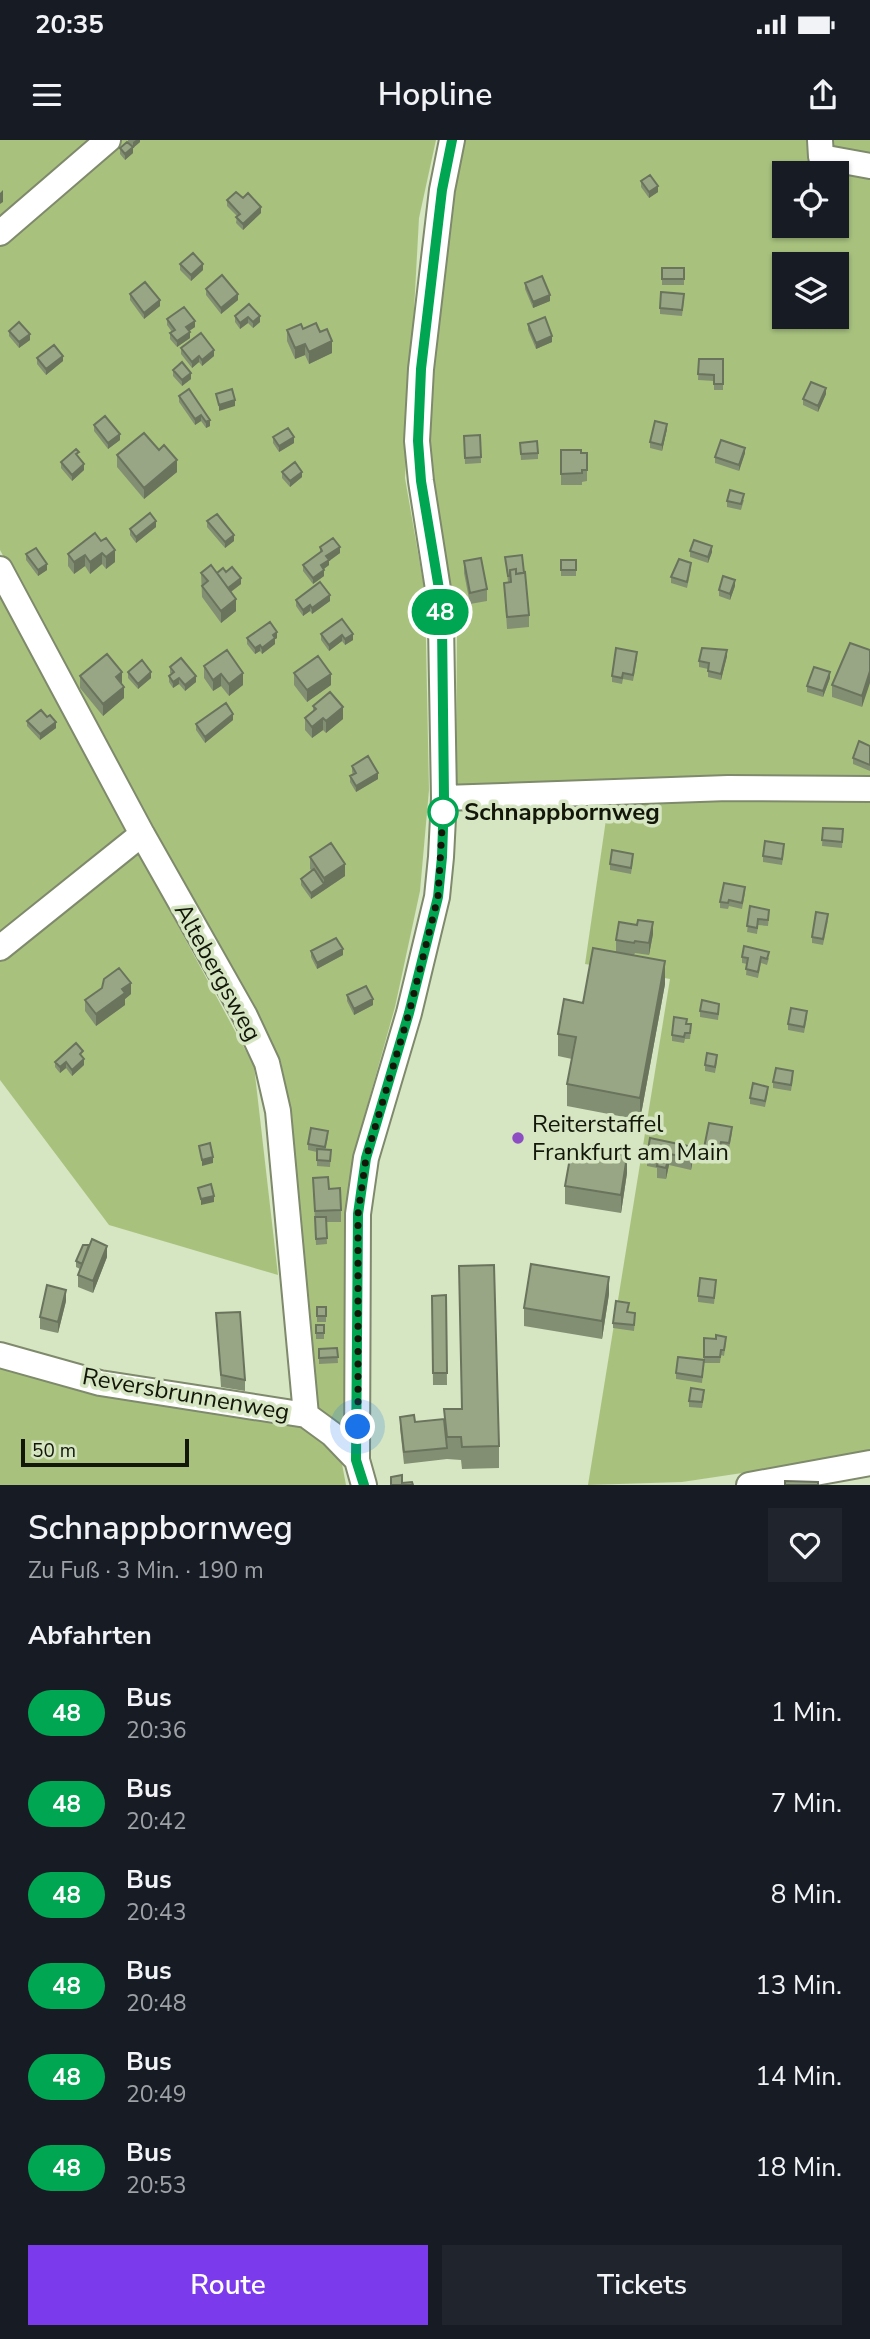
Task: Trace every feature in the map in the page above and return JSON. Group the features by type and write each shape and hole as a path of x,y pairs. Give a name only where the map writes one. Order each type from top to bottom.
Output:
{"street":[{"path":"0,233 108,140"},
{"path":"364,1485 356,1460 358,1214 366,1158 409,1013 438,897 444,798 442,624 439,589 421,481 418,441 422,355 442,190 452,140"},
{"path":"821,148 870,166"},
{"name":"Altebergsweg","path":"0,569 142,834 245,1016 267,1063 278,1111 306,1415"},
{"path":"444,798 728,788 870,789"},
{"path":"0,948 142,834"},
{"name":"Reversbrunnenweg","path":"0,1354 100,1383 306,1415 332,1434 356,1460"},
{"path":"750,1485 870,1463"}],"green space":[{"path":"0,140 436,140 419,218 405,478 425,593 429,790 420,891 395,1007 354,1153 345,1214 344,1428 319,1416 281,1061 145,823 0,550"},
{"path":"464,140 870,140 870,1454 682,1482 588,1485 670,979 585,964 611,785 456,788 457,627 428,483 429,412 455,187"},
{"path":"0,597 254,1066 278,1275 109,1225 0,1080"},
{"path":"0,1365 101,1394 299,1426 313,1432 342,1464 346,1485 0,1485"}],"building":[{"path":"127,142 133,147 125,154 120,148"},
{"path":"650,175 658,186 649,192 641,181"},
{"path":"236,192 243,198 248,193 261,207 243,224 236,217 240,214 227,200"},
{"path":"193,253 203,264 191,275 180,264"},
{"path":"662,268 684,268 684,279 662,279"},
{"path":"222,275 238,294 221,308 206,289"},
{"path":"542,276 550,295 533,302 525,283"},
{"path":"145,282 160,300 144,313 130,294"},
{"path":"661,292 684,294 682,310 660,308"},
{"path":"249,304 260,316 253,322 248,317 240,323 235,316"},
{"path":"184,307 195,321 186,327 190,332 177,341 170,333 175,330 167,319"},
{"path":"545,317 552,336 536,343 528,324"},
{"path":"19,322 30,334 19,342 9,331"},
{"path":"316,323 320,332 327,329 332,341 309,352 305,344 295,348 287,330 301,324 303,329"},
{"path":"201,333 214,350 202,360 199,356 192,362 181,348"},
{"path":"54,345 63,356 46,369 37,358"},
{"path":"699,359 723,359 723,384 714,384 714,375 698,374"},
{"path":"182,362 191,373 182,380 173,370"},
{"path":"811,382 826,388 818,406 803,399"},
{"path":"189,389 210,420 206,422 201,415 195,419 179,396"},
{"path":"232,389 235,400 219,405 216,394"},
{"path":"105,416 120,434 108,443 94,425"},
{"path":"655,421 667,424 662,445 650,442"},
{"path":"288,428 294,437 279,446 273,437"},
{"path":"144,433 159,450 164,445 177,460 144,488 117,455"},
{"path":"480,435 481,457 465,458 464,436"},
{"path":"721,440 745,448 739,465 715,457"},
{"path":"537,441 538,453 521,454 520,443"},
{"path":"76,449 79,452 76,454 84,464 72,475 61,462"},
{"path":"561,450 581,450 581,453 587,453 587,470 582,470 582,473 561,474"},
{"path":"295,462 302,472 290,481 282,472"},
{"path":"730,490 744,494 741,504 727,501"},
{"path":"150,513 156,521 136,537 130,529"},
{"path":"217,514 234,535 225,542 207,521"},
{"path":"95,533 101,541 106,538 115,550 106,557 102,553 90,562 85,555 74,562 68,554"},
{"path":"333,538 340,547 326,556 329,560 321,565 324,570 313,578 303,565 322,551 320,547"},
{"path":"694,540 712,546 708,557 690,551"},
{"path":"36,548 47,564 38,570 26,554"},
{"path":"522,555 524,573 516,574 516,569 510,570 508,576 505,557"},
{"path":"481,558 487,589 470,593 464,561"},
{"path":"679,559 691,563 687,582 671,577"},
{"path":"561,560 576,560 576,570 561,570"},
{"path":"211,565 236,599 221,611 202,586 208,581 201,573"},
{"path":"232,567 241,578 228,588 217,573 223,568 226,572"},
{"path":"516,569 516,574 525,572 529,615 507,617 504,583 511,582 510,570"},
{"path":"723,576 735,580 730,594 719,590"},
{"path":"320,582 330,595 312,608 310,605 303,610 296,600"},
{"path":"342,619 353,634 345,639 342,635 329,645 321,634"},
{"path":"270,622 277,632 273,635 275,638 262,648 260,645 255,648 247,638"},
{"path":"850,643 870,650 870,671 862,696 832,685"},
{"path":"616,648 637,652 633,675 623,673 622,678 612,676"},
{"path":"702,648 727,650 721,674 708,671 709,663 699,661"},
{"path":"227,650 243,673 229,684 221,674 213,680 204,666"},
{"path":"107,654 122,672 116,677 124,687 103,704 80,676"},
{"path":"318,656 331,674 307,690 294,673"},
{"path":"181,658 196,676 185,685 179,678 173,682 169,676 174,672 170,667"},
{"path":"142,660 151,672 138,684 128,672"},
{"path":"814,667 830,672 823,691 807,686"},
{"path":"330,692 343,707 326,721 323,718 312,727 305,718 316,709 313,706"},
{"path":"226,703 233,714 205,737 196,724"},
{"path":"41,710 56,722 40,734 27,721"},
{"path":"859,741 870,746 870,765 853,758"},
{"path":"368,756 378,773 356,786 350,776 356,773 352,766"},
{"path":"823,828 843,829 842,842 822,840"},
{"path":"765,841 784,844 782,859 763,856"},
{"path":"331,843 345,864 324,878 310,857"},
{"path":"612,850 633,854 631,868 610,864"},
{"path":"314,869 324,884 311,893 301,879"},
{"path":"724,883 745,887 742,903 729,900 728,903 720,902"},
{"path":"750,906 769,910 768,920 758,919 757,928 747,926"},
{"path":"816,912 828,914 823,939 812,937"},
{"path":"638,920 653,922 649,943 616,940 619,922 637,925"},
{"path":"336,938 343,949 317,963 311,951"},
{"path":"744,946 769,952 767,959 761,957 758,972 746,969 748,958 742,957"},
{"path":"593,948 665,961 640,1098 567,1084 576,1037 558,1034 564,999 583,1003"},
{"path":"119,968 131,983 122,989 125,993 96,1014 85,1000 102,988 104,979"},
{"path":"366,986 373,999 354,1009 347,995"},
{"path":"702,1000 719,1004 718,1014 700,1011"},
{"path":"791,1008 807,1011 804,1027 788,1024"},
{"path":"674,1017 687,1019 686,1024 691,1024 690,1033 685,1033 684,1037 672,1035"},
{"path":"76,1043 83,1051 80,1054 84,1059 72,1070 66,1062 60,1067 55,1062"},
{"path":"707,1053 717,1055 715,1067 705,1065"},
{"path":"776,1068 793,1071 791,1085 773,1082"},
{"path":"753,1083 768,1087 765,1101 750,1098"},
{"path":"709,1123 732,1127 729,1143 721,1142 719,1151 704,1148"},
{"path":"311,1128 328,1131 325,1147 308,1144"},
{"path":"650,1138 693,1147 691,1158 669,1154 666,1168 657,1166 659,1157 647,1155"},
{"path":"210,1143 213,1157 202,1160 199,1146"},
{"path":"572,1147 627,1156 621,1195 565,1186"},
{"path":"317,1149 331,1150 330,1161 317,1160"},
{"path":"328,1177 329,1189 340,1188 341,1210 315,1211 313,1178"},
{"path":"211,1184 214,1196 201,1199 198,1188"},
{"path":"315,1217 326,1217 327,1238 316,1239"},
{"path":"92,1239 107,1246 93,1281 78,1275"},
{"path":"83,1245 89,1245 82,1264 76,1261"},
{"path":"531,1264 609,1277 602,1321 524,1308"},
{"path":"494,1265 499,1446 462,1447 461,1437 447,1437 444,1409 462,1409 459,1266"},
{"path":"700,1278 716,1280 714,1298 698,1296"},
{"path":"47,1285 66,1290 58,1322 40,1317"},
{"path":"446,1295 447,1373 433,1373 432,1296"},
{"path":"616,1301 629,1303 627,1312 635,1313 634,1325 613,1323"},
{"path":"317,1307 326,1307 326,1316 317,1316"},
{"path":"240,1312 245,1380 221,1375 216,1313"},
{"path":"316,1325 324,1325 324,1333 316,1333"},
{"path":"716,1335 726,1337 724,1350 721,1350 720,1357 704,1357 704,1338 716,1339"},
{"path":"337,1348 338,1357 319,1358 319,1349"},
{"path":"678,1357 704,1360 702,1377 676,1373"},
{"path":"691,1388 704,1390 702,1402 689,1401"},
{"path":"414,1415 415,1422 444,1419 447,1448 404,1452 400,1417"},
{"path":"402,1475 402,1483 412,1482 413,1485 391,1485 391,1477"},
{"path":"785,1481 818,1482 818,1485 785,1485"}],"bus line":[{"name":"48","path":"364,1485 356,1460 358,1214 366,1158 409,1013 438,897 442,857 442,624 439,589 421,481 418,441 421,369 442,190 452,140"}],"place":[{"name":"Schnappbornweg","path":"443,812"},
{"name":"Reiterstaffel Frankfurt am Main","path":"518,1138"}],"route":[{"path":"358,1427 358,1214 366,1158 409,1013 438,897 443,812"}]}
